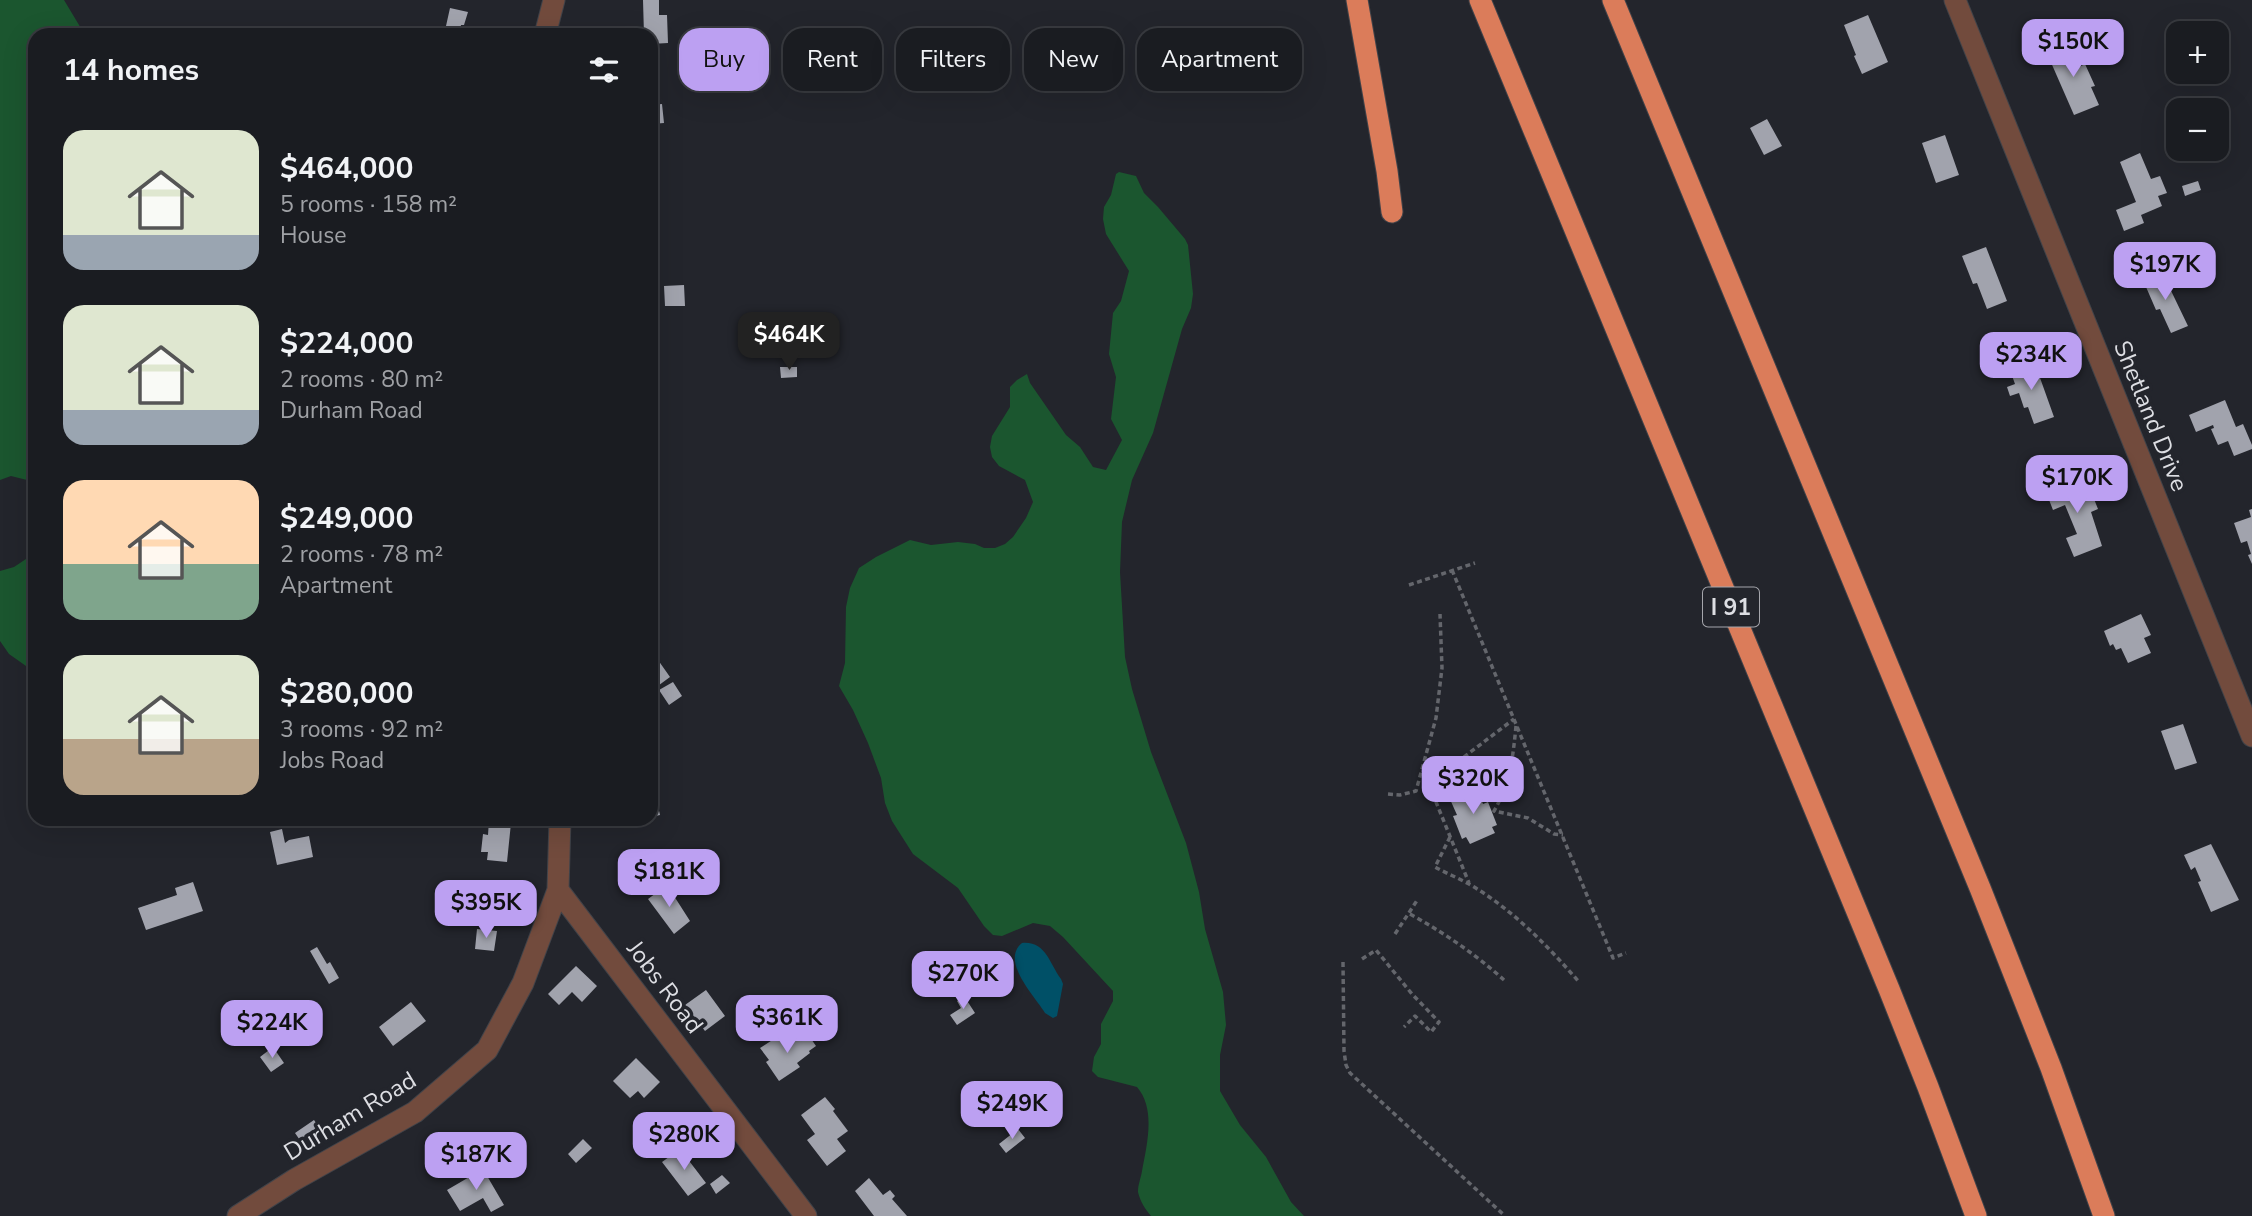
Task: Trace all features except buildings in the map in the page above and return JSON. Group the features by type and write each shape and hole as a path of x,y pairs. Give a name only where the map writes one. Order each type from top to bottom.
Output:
{"highway":[{"path":"1357,0 1392,212"},
{"name":"I 91","path":"1480,0 1884,976 1976,1216"},
{"path":"1613,0 1999,935 2051,1068 2104,1216"}],"street":[{"path":"547,28 554,0"},
{"name":"Shetland Drive","path":"1955,0 2252,736"},
{"name":"Durham Road","path":"239,1216 294,1180 415,1112 487,1050 523,983 558,890 560,826"},
{"name":"Jobs Road","path":"558,890 806,1216"}],"path":[{"path":"1409,585 1475,563"},
{"path":"1452,570 1613,958 1626,953"},
{"path":"1388,794 1400,795 1416,791 1423,768 1437,718 1442,668 1440,614"},
{"path":"1436,801 1445,778 1456,763 1515,722"},
{"path":"1515,722 1512,767 1504,793 1494,811 1528,818 1554,835 1563,835"},
{"path":"1423,768 1469,884"},
{"path":"1450,836 1435,867 1469,884 1523,924 1579,982"},
{"path":"1395,934 1418,899"},
{"path":"1410,914 1451,937 1504,979"},
{"path":"1362,958 1376,950 1439,1022 1431,1032 1415,1016 1404,1027"},
{"path":"1343,962 1344,1051 1350,1073 1505,1216"}],"green space":[{"path":"0,0 64,0 81,28 28,28 28,480 11,476 0,480"},
{"path":"1119,172 1136,176 1144,193 1185,239 1188,245 1193,294 1153,433 1132,480 1122,522 1120,572 1125,657 1151,752 1186,843 1199,892 1205,929 1223,992 1226,1025 1220,1055 1220,1091 1240,1125 1266,1157 1291,1202 1304,1216 1151,1216 1138,1192 1148,1127 1143,1096 1137,1087 1098,1077 1092,1071 1094,1057 1101,1044 1101,1024 1113,1001 1113,991 1050,926 1033,923 1002,936 993,935 958,888 913,854 892,821 885,803 881,778 868,743 839,686 845,663 846,607 850,588 859,568 910,540 931,545 958,542 995,548 1013,537 1026,518 1033,502 1025,480 999,466 992,457 990,447 992,436 1010,407 1010,387 1017,380 1027,374 1030,383 1066,435 1080,447 1093,467 1106,470 1122,440 1111,419 1116,377 1109,354 1113,313 1121,301 1129,271 1106,234 1103,219 1104,207"},
{"path":"28,558 26,666 9,654 0,641 0,571 14,567"}],"water":[{"path":"1022,943 1030,943 1042,949 1061,979 1063,984 1057,1016 1053,1018 1045,1013 1021,978 1015,959 1016,950"}]}
